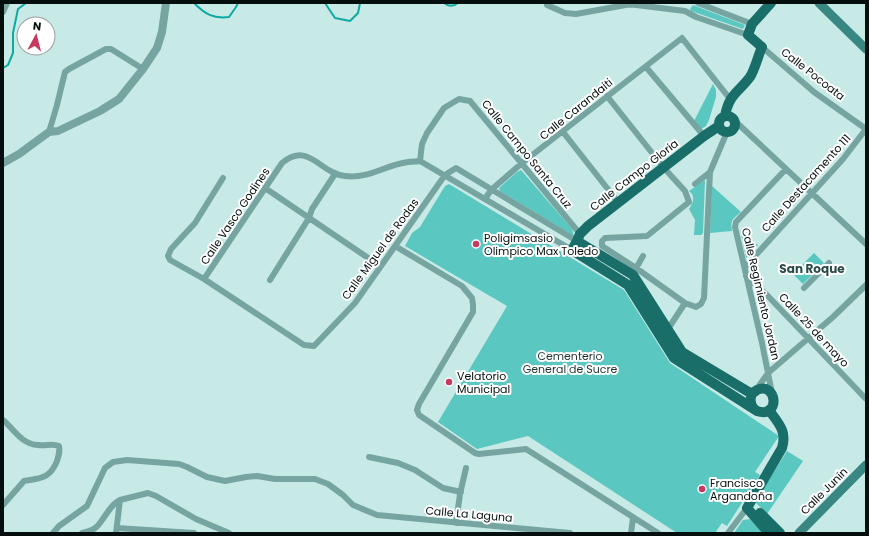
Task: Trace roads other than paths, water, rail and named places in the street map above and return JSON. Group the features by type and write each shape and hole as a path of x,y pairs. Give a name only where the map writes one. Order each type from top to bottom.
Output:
{"main road":[{"path":"748,35 752,24 771,3"},
{"path":"819,3 866,49"},
{"name":"Calle Pocoata","path":"748,35 762,47"},
{"path":"725,116 731,117 735,121 734,129 723,129 721,119 725,116 727,104 730,99 751,76 762,47"},
{"name":"Calle Campo Gloria","path":"576,242 618,202 704,136 723,129"},
{"path":"576,242 635,272 682,352 753,393"},
{"path":"576,242 628,285 674,358 754,409 760,412 769,410 774,402 772,395 766,390 762,389 753,393 750,402 754,409"},
{"path":"748,506 784,443 782,428 769,410"},
{"name":"Calle Junín","path":"799,533 866,465"},
{"path":"748,506 770,533"},
{"path":"748,506 780,533"}],"street":[{"path":"3,12 7,3"},
{"path":"3,163 49,132 58,131 107,107 119,99 143,69 156,48 162,32 166,3"},
{"path":"547,5 565,13 576,14 636,3"},
{"path":"685,11 686,3"},
{"path":"698,3 752,24"},
{"path":"628,4 685,11 696,17 748,35"},
{"name":"Calle Carandaiti","path":"485,199 491,190 522,163 682,38 730,99"},
{"name":"Calle Pocoata","path":"762,47 814,92 866,129"},
{"path":"49,132 65,72 69,69 106,50 111,50 143,69"},
{"path":"646,67 704,136"},
{"path":"607,96 684,191 690,202 647,236 605,238 602,241 602,246 635,272 685,303 696,307 701,304 704,298 710,172 723,129"},
{"name":"Calle Campo Santa Cruz","path":"420,162 422,144 427,133 444,108 459,99 470,101 522,163 576,242"},
{"path":"735,121 866,244"},
{"name":"Calle Destacamento 111","path":"744,267 843,159 866,129"},
{"path":"563,132 618,202"},
{"name":"Calle Vasco Godines","path":"204,279 282,163 288,158 297,154 308,156 335,174"},
{"path":"270,280 309,218 312,209 335,174 357,177 406,162 420,162 485,199 576,242"},
{"path":"444,175 456,168 576,242"},
{"name":"Calle Regimiento Jordan","path":"772,395 735,227 736,222 786,169"},
{"path":"694,184 710,172"},
{"name":"Calle Miguel de Rodas","path":"204,279 304,345 314,346 355,303 444,175"},
{"path":"204,279 170,260 168,256 171,249 195,223 223,178"},
{"path":"265,188 380,266"},
{"path":"395,246 462,286 472,298 473,305 473,312 419,404 417,410 419,415 474,453 479,454 526,449 658,533"},
{"path":"628,285 643,256"},
{"path":"804,288 829,263"},
{"name":"Calle 25 de mayo","path":"746,276 766,294 807,339 866,399"},
{"path":"753,393 768,373 866,285"},
{"path":"668,329 685,303"},
{"path":"3,505 24,481 38,479 48,475 54,469 60,452 59,446 54,444 30,444 23,440 4,422"},
{"path":"369,456 398,463 415,470 443,488 461,492"},
{"name":"Calle La Laguna","path":"53,533 59,526 87,506 105,468 114,462 127,460 179,464 211,478 225,481 257,476 275,479 315,479 328,484 344,495 352,505 376,515 570,533"},
{"path":"456,523 466,468"},
{"path":"82,533 91,532 100,525 110,508 120,500 148,493 196,519 230,533"},
{"path":"120,500 116,531 194,533"},
{"path":"728,533 748,506"},
{"path":"631,533 633,518"}],"waterway":[{"path":"3,68 8,65 13,53 13,33 18,9 26,3"},
{"path":"194,3 210,15 218,17 229,17 238,3"},
{"path":"325,3 335,18 350,21 358,13 360,3"},
{"path":"444,3 451,6 458,3"}],"place":[{"name":"Poligimsasio Olimpico Max Toledo","path":"476,244"},
{"name":"Velatorio Municipal","path":"449,382"},
{"name":"Francisco Argandoña","path":"702,489"}],"district":[{"name":"San Roque","path":"812,268"}],"park label":[{"name":"Cementerio General de Sucre","path":"570,362"}]}
